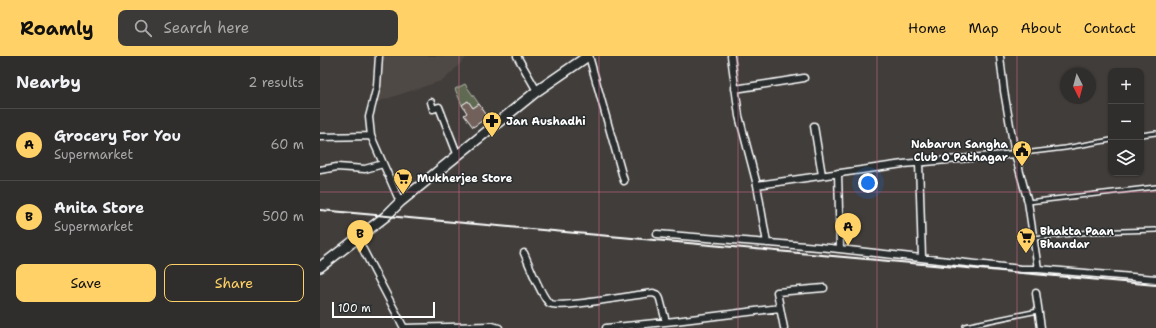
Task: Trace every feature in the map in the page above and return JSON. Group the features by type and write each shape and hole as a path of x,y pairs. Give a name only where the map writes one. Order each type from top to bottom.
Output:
{"street":[{"path":"379,56 377,86 369,117 371,136 400,202"},
{"path":"517,56 537,91"},
{"path":"320,267 386,216 400,202 537,91 589,56 624,181"},
{"path":"731,56 741,122 758,185 767,243"},
{"path":"1000,56 1004,91 1015,154 1028,202 1038,269"},
{"path":"735,89 804,78"},
{"path":"431,102 433,109 439,107 458,156"},
{"path":"814,126 822,175"},
{"path":"320,137 371,136"},
{"path":"758,185 919,162 1015,154"},
{"path":"919,162 922,258"},
{"path":"320,170 337,167 365,169 383,164"},
{"path":"838,173 840,249"},
{"path":"657,234 840,249 1021,269 1038,269 1156,279"},
{"path":"357,238 404,328 492,326 499,328"},
{"path":"524,253 544,296 548,302 553,305 572,304 653,293 658,295 660,299 666,322"},
{"path":"784,328 777,292 824,288"},
{"path":"1036,294 1041,328"},
{"path":"606,328 780,308"}],"lane":[{"path":"1144,135 1156,133"},
{"path":"1015,154 1065,148 1108,141"},
{"path":"1028,202 1156,187"},
{"path":"1034,238 1091,232 1156,230"},
{"path":"965,326 1038,311"}],"shaded area":[{"path":"384,56 468,56 444,80 377,102 381,89 382,62 384,61"}],"green space":[{"path":"465,84 479,104 473,108 468,101 462,105 455,89"}],"building":[{"path":"468,101 473,108 479,104 488,117 473,127 464,115 467,113 462,105"}],"railway":[{"path":"320,210 1156,285"}],"place":[{"name":"Jan Aushadhi","path":"492,138"},
{"name":"Nabarun Sangha Club O Pathagar","path":"1022,167"},
{"name":"Mukherjee Store","path":"403,195"},
{"name":"Grocery For You","path":"848,246"},
{"name":"Anita Store","path":"360,253"},
{"name":"Bhakta Paan Bhandar","path":"1026,254"}]}
